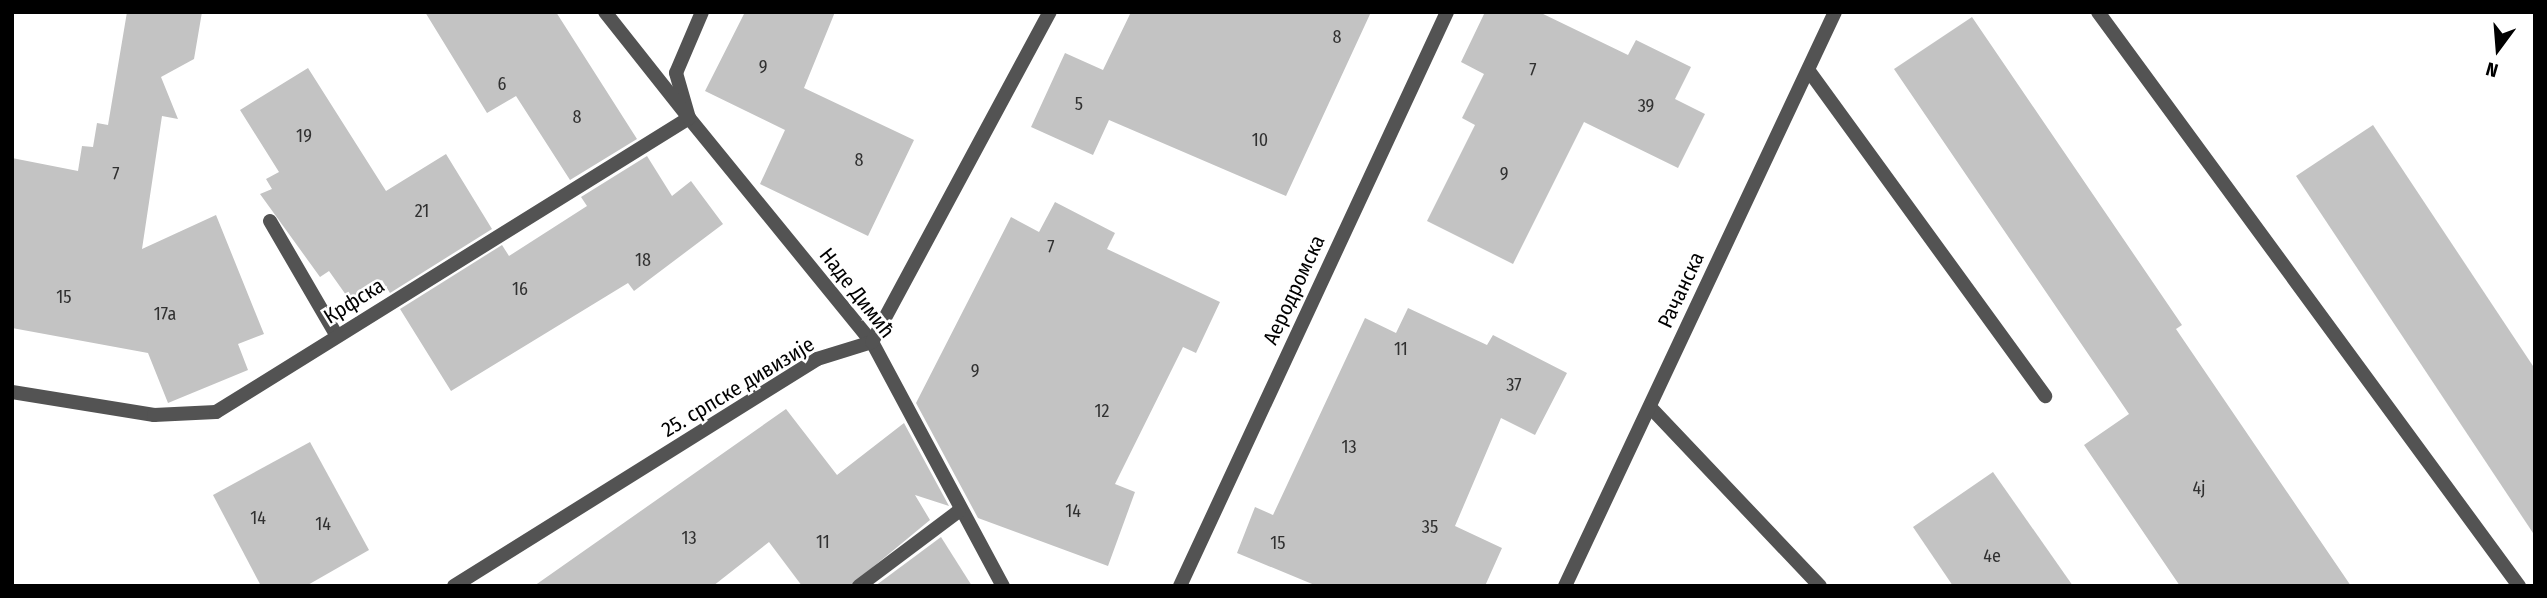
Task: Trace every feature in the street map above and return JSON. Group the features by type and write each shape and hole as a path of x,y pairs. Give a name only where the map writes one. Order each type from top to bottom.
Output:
{"street":[{"name":"Наде Димић","path":"605,12 872,342 959,511 1003,586"},
{"name":"Наде Димић","path":"689,118 676,73 702,12"},
{"path":"872,342 1050,12"},
{"name":"Аеродромска","path":"1180,586 1447,12"},
{"name":"Рачанска","path":"1565,586 1835,12"},
{"path":"2098,12 2519,586"},
{"path":"1809,71 2045,396"},
{"name":"Крфска","path":"12,392 154,415 216,412 689,118"},
{"path":"270,221 337,336"},
{"name":"25. српске дивизије","path":"454,586 817,359 872,342"},
{"path":"1650,407 1820,586"},
{"path":"859,586 959,511"}],"building":[{"path":"127,12 202,12 194,59 161,77 178,119 162,116 142,249 216,215 264,334 238,344 248,370 168,403 148,353 12,328 12,158 78,171 82,146 93,147 97,123 108,125"},
{"path":"425,12 556,12 637,139 570,180 516,96 487,113"},
{"path":"745,12 835,12 804,88 914,140 868,236 760,184 785,130 705,91"},
{"path":"1131,12 1371,12 1286,196 1109,120 1093,155 1031,127 1065,53 1103,70"},
{"path":"1485,12 1539,12 1628,55 1636,40 1691,67 1675,99 1705,114 1678,168 1584,122 1513,264 1427,221 1475,125 1462,118 1484,74 1461,62"},
{"path":"1972,17 2182,325 2176,329 2351,586 2180,586 2084,445 2129,414 1894,69"},
{"path":"308,68 386,191 446,154 492,229 390,293 382,280 351,302 329,271 320,277 260,194 272,189 266,179 279,172 240,110"},
{"path":"2373,125 2535,369 2535,536 2296,176"},
{"path":"647,156 672,196 691,181 723,224 634,291 628,283 451,391 400,309 502,245 509,256 587,206 581,197"},
{"path":"1055,202 1115,233 1107,249 1220,302 1196,353 1183,347 1115,484 1135,492 1108,566 978,518 916,403 1011,217 1039,232"},
{"path":"1408,308 1487,345 1493,335 1567,373 1535,435 1501,418 1455,526 1502,548 1485,586 1317,586 1237,553 1255,507 1273,515 1365,318 1396,333"},
{"path":"786,409 837,475 904,423 949,506 915,495 930,520 850,586 802,586 769,542 713,586 534,586"},
{"path":"310,442 369,550 306,586 261,586 213,495"},
{"path":"1993,472 2073,586 1953,586 1913,527"},
{"path":"941,537 972,586 875,586"}]}
